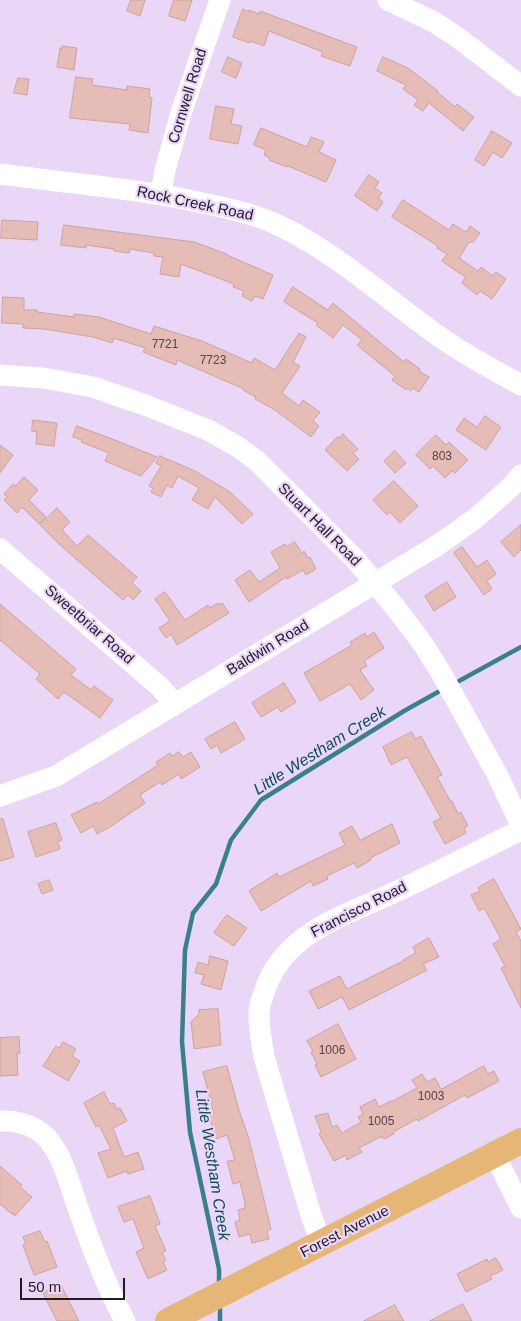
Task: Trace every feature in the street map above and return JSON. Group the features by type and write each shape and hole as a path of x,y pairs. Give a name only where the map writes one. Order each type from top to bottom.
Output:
{"main road":[{"name":"Forest Avenue","path":"168,1321 521,1141"}],"street":[{"name":"Cornwell Road","path":"161,194 165,170 182,110 220,0"},
{"path":"388,0 414,11 450,32 521,86"},
{"name":"Rock Creek Road","path":"0,174 161,194 245,212 277,225 345,264 444,340 463,353 521,385"},
{"name":"Stuart Hall Road","path":"0,375 43,378 93,388 145,405 216,435 238,447 257,461 355,559 423,644 497,774 521,824"},
{"name":"Baldwin Road","path":"0,796 56,776 375,583 476,518 513,485 521,475"},
{"name":"Sweetbriar Road","path":"0,549 160,687 168,696 173,706"},
{"name":"Francisco Road","path":"321,1243 264,1057 260,1034 259,1013 267,982 274,967 289,949 327,924 521,830"},
{"path":"0,1121 23,1123 38,1131 51,1144 61,1162 95,1258 125,1321"},
{"path":"494,1155 521,1208"}],"building":[{"path":"131,0 145,0 140,16 127,11"},
{"path":"174,0 192,0 185,21 169,16"},
{"path":"243,9 259,14 260,11 357,47 350,66 321,56 323,52 269,31 264,46 233,37"},
{"path":"62,46 77,48 74,70 57,67"},
{"path":"228,57 242,63 236,78 222,72"},
{"path":"383,57 408,68 455,107 457,104 474,117 463,131 429,103 423,111 414,105 418,100 403,89 406,85 377,71"},
{"path":"76,77 93,79 92,85 127,90 127,86 150,89 149,97 152,98 148,133 129,130 130,124 70,118"},
{"path":"18,78 29,79 27,95 14,93"},
{"path":"216,106 234,109 231,124 242,126 238,144 210,139"},
{"path":"261,128 307,147 311,137 324,142 319,152 336,160 326,182 269,160 270,158 264,155 266,150 254,145"},
{"path":"492,131 512,143 502,158 493,152 484,166 475,160"},
{"path":"369,175 379,182 375,188 382,193 378,198 383,202 377,211 355,196"},
{"path":"403,200 449,230 453,224 466,232 470,226 480,233 473,242 469,242 459,258 478,271 481,267 493,276 496,272 506,279 492,299 480,291 477,295 462,283 465,277 442,261 447,254 437,248 438,246 392,217"},
{"path":"2,220 38,222 37,240 1,238"},
{"path":"64,225 194,242 227,254 273,275 263,299 255,296 252,301 242,296 244,291 233,287 234,284 181,264 179,277 160,274 163,257 154,256 154,253 130,249 129,253 86,245 86,248 61,245"},
{"path":"293,287 328,310 333,303 404,362 406,359 420,369 419,371 429,377 419,392 413,388 411,391 407,388 406,390 392,380 395,376 357,345 362,340 343,325 333,338 316,325 318,323 284,302"},
{"path":"3,297 24,298 24,310 37,310 37,312 74,317 74,314 99,317 151,334 154,326 202,341 252,363 254,358 275,370 299,333 306,337 293,362 300,366 282,393 299,406 303,400 320,412 313,421 319,426 311,437 275,410 255,399 256,397 244,389 177,360 176,365 143,352 145,348 114,338 112,343 93,337 44,329 23,328 23,324 2,323"},
{"path":"485,416 501,427 486,450 456,430 464,418 477,427"},
{"path":"33,420 57,423 54,446 36,444 37,432 32,431"},
{"path":"77,426 157,457 141,476 105,461 109,453 73,437"},
{"path":"343,434 358,449 353,453 359,459 347,471 325,450 337,437 339,438"},
{"path":"436,435 446,445 449,442 468,460 455,473 452,471 445,478 433,466 430,469 416,455"},
{"path":"0,445 13,455 0,473"},
{"path":"395,451 406,463 395,473 384,461"},
{"path":"160,456 195,471 230,492 253,514 242,524 215,497 208,509 192,500 199,488 178,476 172,488 167,485 161,497 151,492 153,488 149,486 161,466 156,463"},
{"path":"24,477 38,490 29,500 46,517 39,524 22,507 17,513 4,500 7,497 4,494 13,484 15,486"},
{"path":"394,481 418,506 400,523 390,512 387,515 373,500"},
{"path":"57,508 70,522 62,530 77,546 88,535 137,577 132,583 141,591 133,600 128,595 123,600 40,525"},
{"path":"521,525 521,550 514,557 501,542"},
{"path":"295,542 302,553 304,551 308,558 310,557 316,569 306,575 303,570 287,579 286,577 249,602 235,580 250,570 259,582 280,568 271,552 285,544 287,546"},
{"path":"462,547 477,567 487,560 496,574 487,581 492,589 484,595 454,553"},
{"path":"447,582 456,597 434,611 425,596"},
{"path":"165,592 185,620 208,605 210,608 218,603 219,605 222,603 229,613 177,645 171,634 166,638 159,628 170,621 155,599"},
{"path":"0,604 76,669 71,675 91,690 94,686 113,700 100,718 64,692 58,699 36,679 40,674 0,640"},
{"path":"374,632 384,648 364,661 367,666 360,670 374,690 361,700 350,684 320,701 304,673 352,645 350,642 365,633 367,637"},
{"path":"284,683 296,702 281,712 278,707 261,717 252,703"},
{"path":"235,722 245,739 221,753 217,745 211,749 205,739"},
{"path":"412,732 415,739 421,736 442,775 437,777 458,814 461,812 468,826 464,828 466,833 445,844 433,822 441,818 407,757 391,765 383,747"},
{"path":"179,752 183,757 191,752 200,767 181,779 179,774 162,785 160,782 140,795 145,803 110,827 97,834 93,826 81,833 71,815 97,802 98,804 158,765 156,762 170,753 172,756"},
{"path":"0,819 3,819 14,857 0,861"},
{"path":"56,823 62,840 58,842 60,849 36,857 28,832"},
{"path":"392,824 400,843 370,858 371,860 357,868 354,863 327,876 328,879 313,886 311,881 261,911 249,891 277,873 279,877 345,845 339,833 352,826 360,840"},
{"path":"494,879 521,929 516,932 521,941 521,1008 501,968 505,966 493,944 501,939 484,908 479,911 471,895 480,891 478,888"},
{"path":"49,880 53,890 42,894 38,884"},
{"path":"227,915 247,928 234,946 214,933"},
{"path":"429,938 439,957 423,964 427,970 349,1010 342,997 318,1009 309,991 340,976 347,989 416,953 413,947"},
{"path":"210,956 228,961 221,990 201,984 204,975 195,973 198,962 208,965"},
{"path":"218,1009 221,1045 194,1049 191,1022 199,1014 199,1010"},
{"path":"338,1024 356,1059 321,1077 311,1052 313,1051 307,1041"},
{"path":"19,1037 20,1053 17,1053 18,1075 0,1076 0,1038"},
{"path":"63,1042 76,1049 72,1056 80,1061 68,1081 43,1066 56,1046 59,1048"},
{"path":"227,1066 249,1139 271,1229 267,1231 269,1239 252,1243 250,1234 239,1237 235,1222 240,1220 238,1210 245,1208 245,1203 240,1182 233,1184 227,1161 235,1160 227,1135 216,1139 209,1116 214,1114 203,1072"},
{"path":"484,1066 488,1074 494,1071 499,1081 467,1098 465,1095 418,1121 417,1119 384,1139 380,1137 359,1148 362,1152 347,1160 346,1155 334,1161 319,1134 321,1132 315,1116 328,1113 332,1127 337,1125 342,1133 361,1122 358,1117 363,1114 360,1107 375,1099 379,1107 391,1102 417,1088 412,1080 422,1074 427,1082 435,1078 441,1089"},
{"path":"104,1092 110,1104 114,1103 117,1109 120,1108 127,1121 113,1128 124,1157 138,1152 144,1169 128,1174 127,1171 108,1178 98,1153 111,1149 99,1125 96,1127 84,1103"},
{"path":"0,1166 22,1185 20,1187 32,1197 15,1216 14,1213 13,1215 0,1204"},
{"path":"150,1196 160,1224 155,1226 166,1251 162,1253 166,1260 163,1262 167,1270 148,1279 136,1252 144,1248 133,1219 124,1222 118,1207"},
{"path":"40,1231 45,1242 47,1241 57,1267 34,1275 23,1245 26,1244 23,1237"},
{"path":"496,1258 503,1270 490,1276 492,1279 466,1292 457,1274 487,1259 488,1262"},
{"path":"61,1285 79,1321 57,1321 43,1293"},
{"path":"463,1304 472,1321 430,1321"},
{"path":"395,1305 404,1321 364,1321"}],"waterway":[{"name":"Little Westham Creek","path":"459,681 521,647"},
{"name":"Little Westham Creek","path":"219,1282 219,1269 190,1132 182,1042 185,950 193,913 216,884 231,840 261,800 438,692"},
{"name":"Little Westham Creek","path":"220,1309 220,1321"}]}
